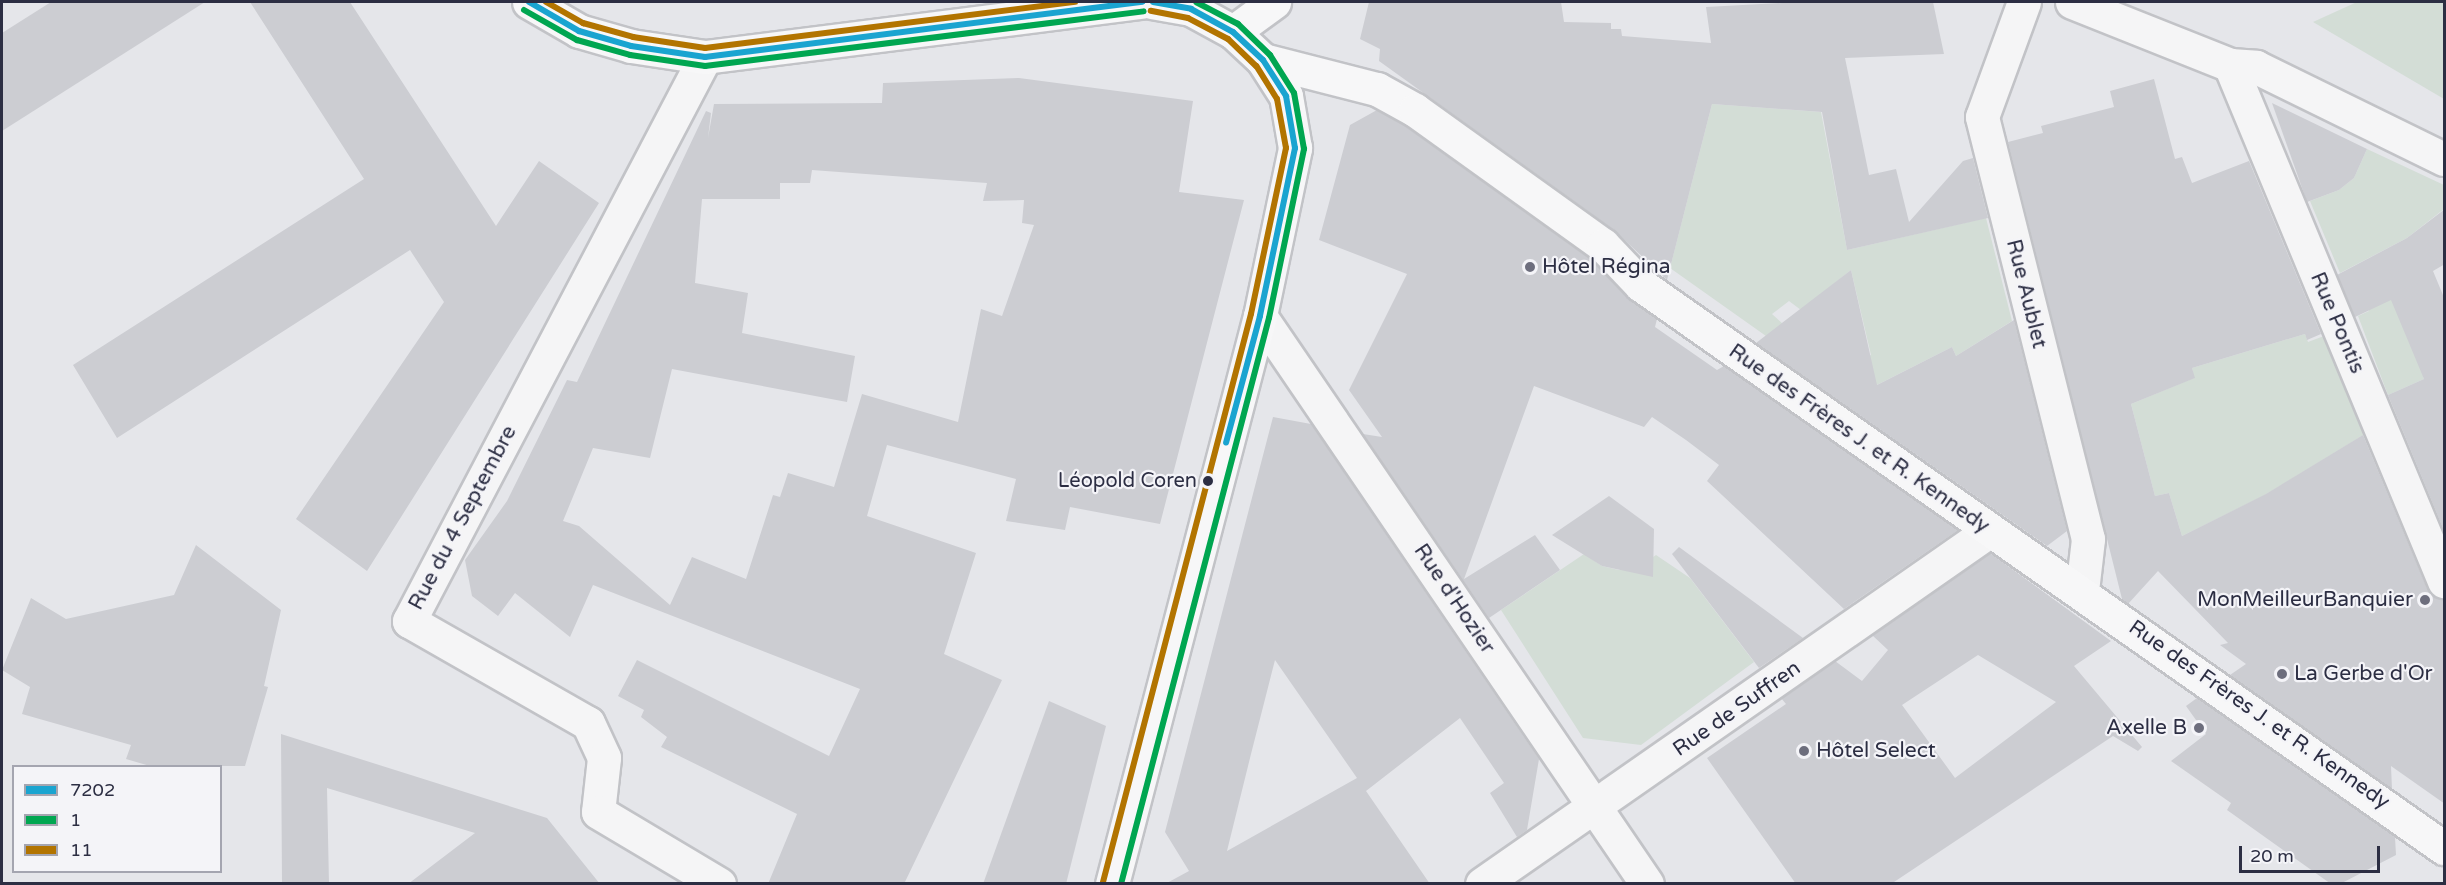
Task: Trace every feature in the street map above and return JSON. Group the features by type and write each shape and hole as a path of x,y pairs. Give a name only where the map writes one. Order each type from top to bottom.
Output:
{"main road":[{"path":"529,2 579,31 631,46 705,57 1097,5 1143,2"},
{"path":"1112,884 1260,316 1295,148 1286,96 1263,60 1233,32 1191,9 1153,2"},
{"path":"1233,32 1274,2"},
{"name":"Rue des Frères J. et R. Kennedy","path":"1263,60 1377,89 1415,110 1604,245 1641,285 1989,531 2082,591 2445,848"}],"street":[{"name":"Rue Aublet","path":"2024,2 1982,117 2088,539 2082,591"},
{"path":"2072,2 2230,65 2256,68 2445,159"},
{"name":"Rue du 4 Septembre","path":"705,57 409,621 588,723 604,758 598,812 719,884"},
{"name":"Rue Pontis","path":"2230,65 2445,581"},
{"name":"Rue d'Hozier","path":"1260,316 1647,884"},
{"name":"Rue de Suffren","path":"1482,884 1596,808 1989,531"}],"shaded area":[{"path":"2357,2 2444,2 2444,99 2313,22"},
{"path":"1712,104 1821,112 1847,250 1986,218 2012,321 1956,356 1952,347 1853,397 1829,381 1871,355 1851,270 1801,310 1789,301 1772,314 1783,324 1766,336 1670,268"},
{"path":"2367,149 2444,185 2444,209 2407,238 2340,273 2310,201 2339,190 2354,178"},
{"path":"2399,288 2424,379 2388,395 2358,316 2369,311 2367,306"},
{"path":"2305,334 2308,342 2324,336 2365,434 2265,495 2182,536 2169,493 2155,496 2131,404 2194,378 2192,368"},
{"path":"1584,554 1602,566 1619,570 1643,564 1656,555 1690,578 1754,662 1641,745 1583,738 1501,610"}],"building":[{"path":"51,2 205,2 2,131 2,33"},
{"path":"250,2 350,2 496,226 539,161 599,203 367,571 296,519 444,302 410,250 117,438 73,365 364,179"},
{"path":"1369,2 1561,2 1564,22 1611,23 1611,29 1621,29 1622,36 1711,43 1706,7 1801,2 1933,2 1944,54 1845,58 1869,175 1896,169 1909,222 1963,161 1973,158 1988,218 1847,250 1822,112 1712,104 1667,280 1614,230 1379,61 1380,49 1360,39"},
{"path":"1019,78 1193,101 1179,192 1244,200 1160,524 1070,507 1065,530 1006,521 1016,479 887,445 867,516 976,553 944,654 1002,680 904,884 768,884 797,814 661,747 667,737 641,717 644,710 618,696 637,660 829,756 860,689 593,585 570,637 515,593 498,616 472,596 465,560 507,501 567,380 577,382 706,111 711,113 708,138 714,104 882,103 883,83","holes":["812,170 987,183 983,201 1024,200 1022,223 1034,225 1002,316 981,309 958,422 862,394 834,487 788,473 780,497 773,495 746,579 692,557 670,605 579,526 563,521 593,448 650,458 672,369 847,402 855,356 742,333 748,293 695,283 702,199 780,199 780,183 810,183"]},
{"path":"2154,79 2175,159 2182,157 2192,183 2249,161 2321,334 2307,340 2305,334 2192,368 2195,378 2131,404 2155,496 2169,493 2182,536 2266,494 2363,435 2427,588 2433,596 2445,599 2445,804 2391,766 2392,789 2230,675 2246,664 2220,645 2228,643 2158,571 2128,604 2122,599 2008,142 2043,133 2041,126 2114,107 2110,91"},
{"path":"2272,103 2367,149 2354,178 2339,190 2307,202"},
{"path":"1377,110 1405,126 1591,259 1628,298 1657,319 1655,327 1717,370 1724,366 1958,530 1844,609 1707,481 1719,465 1686,440 1652,417 1644,427 1534,386 1464,579 1535,535 1560,570 1489,618 1363,434 1382,437 1349,390 1407,274 1319,240 1350,125"},
{"path":"2445,209 2445,264 2433,271 2445,300 2445,533 2388,395 2424,379 2391,300 2355,317 2337,275 2407,238"},
{"path":"1851,270 1877,385 1952,347 1956,356 2014,320 2067,531 2047,546 1756,343"},
{"path":"1273,417 1311,424 1539,759 1527,830 1517,837 1490,793 1504,783 1460,718 1366,791 1430,884 1165,884 1189,871 1165,832","holes":["1275,660 1357,778 1227,851"]},
{"path":"1609,496 1654,529 1653,577 1602,566 1552,535"},
{"path":"196,545 281,610 264,686 268,687 245,766 147,765 126,759 131,745 22,714 30,687 2,670 31,598 66,619 174,595"},
{"path":"1679,547 1803,638 1759,668 1672,554"},
{"path":"1990,553 2111,641 2074,666 2142,747 2138,751 2113,736 1891,884 1796,884 1707,758 1786,704 1781,698 1835,661 1862,681 1888,650 1872,635","holes":["1978,655 2056,702 1955,778 1902,705"]},
{"path":"2197,698 2395,837 2396,855 2340,884 2331,884 2227,810 2231,803 2171,761 2206,734 2186,706"},
{"path":"1049,701 1106,726 1066,884 983,884"},
{"path":"281,734 547,818 600,884 408,884 475,833 327,788 329,884 282,884"}],"transit line":[{"name":"7202","path":"529,2 579,31 631,46 705,57 1143,2"},
{"name":"11","path":"546,2 583,23 633,37 705,48 1075,2"},
{"name":"7202","path":"1153,2 1191,9 1233,32 1263,60 1286,96 1295,148 1260,316 1226,443"},
{"name":"1","path":"1121,884 1269,318 1304,149 1294,93 1270,55 1238,24 1196,2"},
{"name":"1","path":"524,10 577,40 630,55 705,66 1144,11"},
{"name":"11","path":"1103,882 1251,314 1286,148 1277,99 1256,66 1228,39 1188,18 1151,11"}],"place":[{"name":"Hôtel Régina","path":"1530,267"},
{"name":"Léopold Coren","path":"1208,481"},
{"name":"MonMeilleurBanquier","path":"2425,600"},
{"name":"La Gerbe d'Or","path":"2282,674"},
{"name":"Axelle B","path":"2199,728"},
{"name":"Hôtel Select","path":"1804,751"}]}
